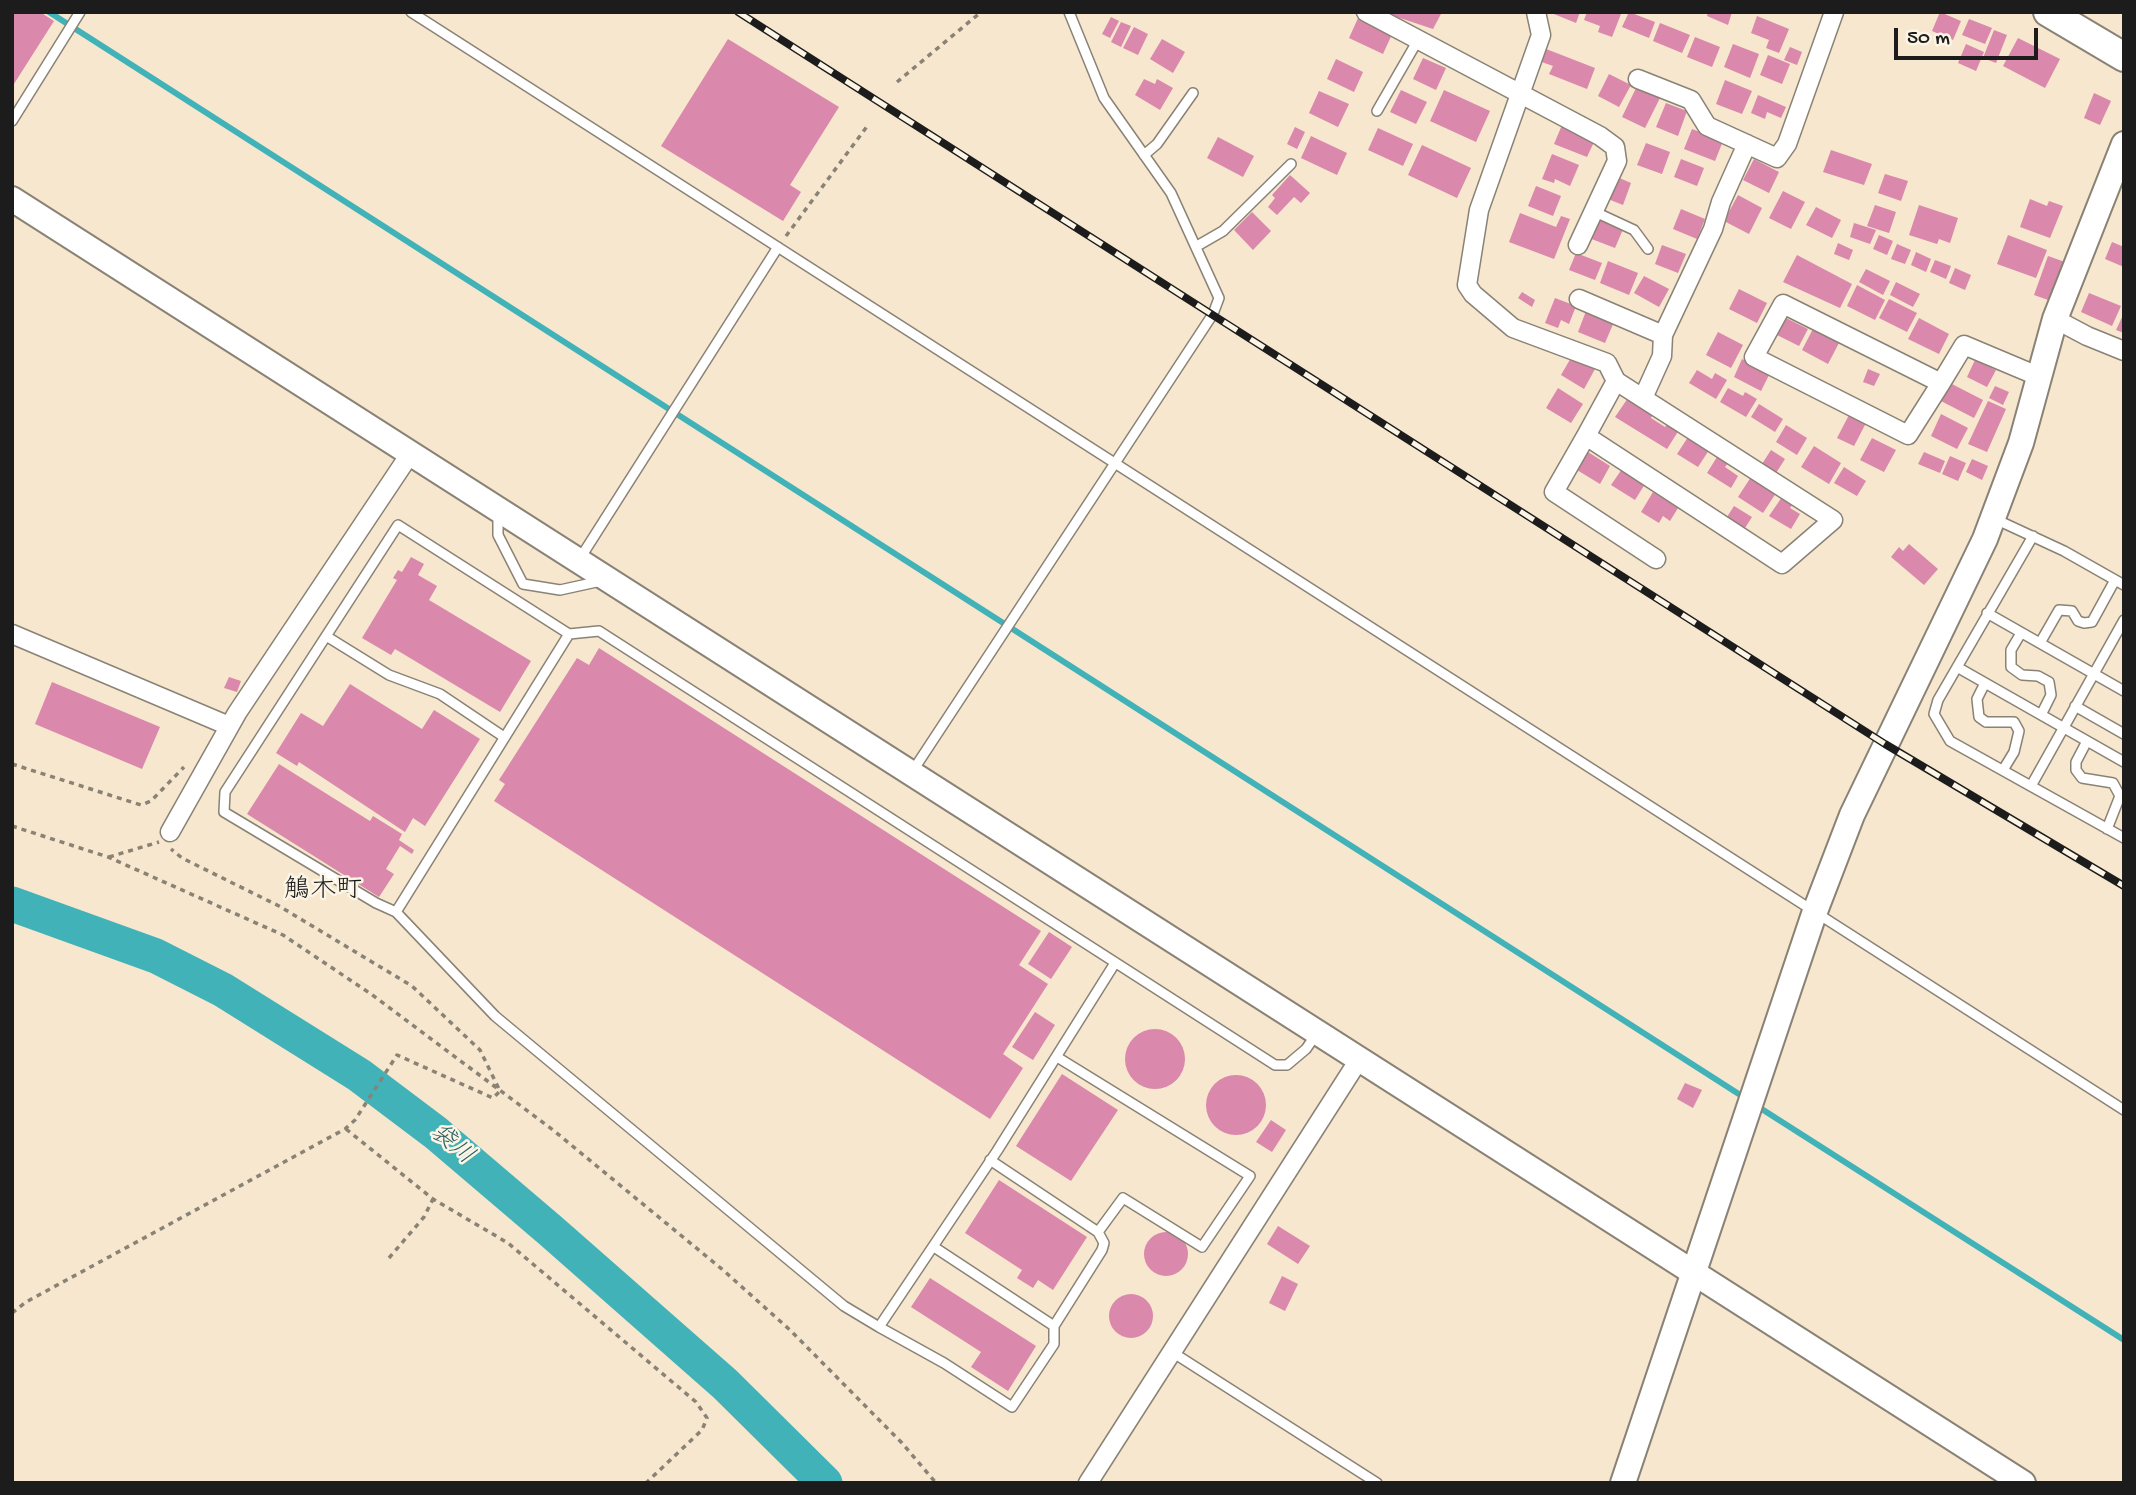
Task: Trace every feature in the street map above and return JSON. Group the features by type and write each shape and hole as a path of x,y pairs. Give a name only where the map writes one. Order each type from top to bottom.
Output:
{"main road":[{"path":"2048,12 2124,57"}],"street":[{"path":"1366,12 1600,135 1615,147 1617,160 1578,245"},
{"path":"1536,12 1541,35 1479,210 1467,285 1473,294 1513,328 1607,363 1616,381 1833,520 1782,564 1586,436"},
{"path":"1638,79 1691,100 1707,126 1777,158 1787,144 1834,12"},
{"path":"1643,398 1662,356 1663,335 1713,229 1721,202 1747,144"},
{"path":"1623,1483 1696,1273 1814,914 1852,815 1952,613 1993,518 2021,443 2055,319 2124,144"},
{"path":"12,199 2023,1483"},
{"path":"1579,299 1663,335"},
{"path":"1941,383 1783,304 1754,357 1908,435 1941,383 1964,345 2040,377"},
{"path":"2055,319 2124,351"},
{"path":"1616,381 1554,492 1657,559"},
{"path":"170,832 229,726 410,454"},
{"path":"12,634 229,726"},
{"path":"1088,1483 1360,1058"}],"lane":[{"path":"12,121 80,12"},
{"path":"411,12 1115,462 1814,914 2124,1110"},
{"path":"912,772 1217,305 1219,298 1171,193 1104,98 1069,12"},
{"path":"1377,111 1418,40"},
{"path":"1144,155 1157,144 1192,93"},
{"path":"1197,246 1223,231 1291,163"},
{"path":"1593,211 1634,230 1648,248"},
{"path":"578,561 778,247"},
{"path":"498,511 498,535 523,584"},
{"path":"1993,518 2033,536 2119,583 2092,622 2078,621 2072,611 2059,610 2040,643"},
{"path":"990,1160 1098,1231 1104,1243 1054,1326 1054,1343 1012,1407 944,1363 844,1306 495,1016 396,912 376,903 224,812 225,792 398,525 569,634 599,631 1275,1065 1287,1065 1306,1049 1318,1031"},
{"path":"2033,536 1938,700 1934,714 1951,741 2124,838"},
{"path":"523,584 560,590 582,587 606,579"},
{"path":"513,600 523,584"},
{"path":"1987,613 2124,691"},
{"path":"2031,786 2124,620"},
{"path":"2021,633 2011,650 2011,667 2022,675 2038,676 2049,682 2051,695 2041,715"},
{"path":"396,912 569,634"},
{"path":"326,636 389,675 440,694 504,737"},
{"path":"1957,667 2124,762"},
{"path":"1985,682 1977,699 1979,717 1986,722 2014,722 2019,731 2014,752 2003,770"},
{"path":"2075,706 2124,734"},
{"path":"2091,743 2076,762 2076,770 2082,778 2113,783 2120,796 2107,829"},
{"path":"879,1327 934,1247 1115,963"},
{"path":"1057,1057 1250,1176 1202,1247 1123,1198 1098,1231"},
{"path":"934,1247 1054,1326"},
{"path":"1172,1352 1377,1483"}],"path":[{"path":"897,82 981,12"},
{"path":"778,247 868,125"},
{"path":"12,764 126,803 141,805 151,801"},
{"path":"12,826 108,857 283,936 371,994 500,1091 665,1222 790,1330 902,1443 936,1483"},
{"path":"108,857 164,841 182,858 279,906 355,949 412,985 480,1050 500,1091"},
{"path":"12,1313 62,1282 345,1129 355,1121 397,1055 494,1098 500,1091"},
{"path":"345,1129 433,1199 508,1243 696,1402 707,1418 702,1430 646,1483"},
{"path":"389,1258 424,1217 433,1199"},
{"path":"191,1483 207,1483"}],"building":[{"path":"12,12 40,12 54,21 12,87"},
{"path":"1392,12 1442,12 1433,29 1391,15"},
{"path":"1549,12 1580,12 1576,23"},
{"path":"1587,12 1621,14 1612,37 1598,32 1600,26 1584,20"},
{"path":"1629,12 1655,22 1649,38 1622,27"},
{"path":"1708,12 1732,12 1728,25 1707,16"},
{"path":"1940,12 1961,21 1953,40 1932,31"},
{"path":"1359,16 1393,32 1383,54 1349,38"},
{"path":"1757,16 1789,29 1779,53 1766,48 1769,40 1751,33"},
{"path":"1111,17 1119,21 1110,38 1102,34"},
{"path":"1969,19 1992,28 1985,44 1962,35"},
{"path":"1121,22 1131,26 1121,47 1111,42"},
{"path":"1660,23 1690,35 1682,53 1653,41"},
{"path":"1134,27 1148,34 1138,55 1123,48"},
{"path":"1994,30 2007,35 1996,63 1983,58"},
{"path":"1695,37 1720,47 1712,67 1687,57"},
{"path":"2018,38 2060,59 2045,88 2003,66"},
{"path":"728,39 839,107 790,185 801,192 783,221 661,146"},
{"path":"1162,39 1185,52 1173,73 1150,59"},
{"path":"1733,44 1759,54 1750,78 1724,67"},
{"path":"1966,44 1984,52 1976,71 1958,63"},
{"path":"1541,47 1595,68 1587,89 1549,74 1553,66 1536,60"},
{"path":"1790,47 1802,52 1797,65 1784,60"},
{"path":"1768,55 1790,64 1782,84 1760,75"},
{"path":"1423,58 1446,68 1436,90 1413,79"},
{"path":"1336,59 1363,72 1354,92 1327,79"},
{"path":"1609,74 1631,85 1619,107 1598,96"},
{"path":"1144,79 1155,84 1157,79 1173,88 1160,110 1135,95"},
{"path":"1725,80 1752,91 1742,114 1716,104"},
{"path":"1638,84 1661,96 1645,128 1622,117"},
{"path":"1401,90 1427,102 1416,124 1390,112"},
{"path":"1444,90 1490,111 1476,142 1430,121"},
{"path":"1319,91 1349,104 1338,127 1309,113"},
{"path":"2094,93 2111,101 2100,125 2084,118"},
{"path":"1758,95 1786,107 1781,118 1767,112 1765,119 1751,113"},
{"path":"1666,103 1687,111 1678,136 1656,127"},
{"path":"1562,125 1587,135 1586,139 1594,142 1587,157 1554,144"},
{"path":"1295,127 1305,132 1297,149 1287,144"},
{"path":"1378,128 1413,144 1403,166 1368,150"},
{"path":"1692,129 1723,141 1715,161 1684,149"},
{"path":"1311,136 1347,153 1337,175 1301,158"},
{"path":"1218,137 1254,156 1243,177 1207,158"},
{"path":"1646,143 1670,152 1662,174 1637,165"},
{"path":"1422,145 1471,168 1457,198 1408,175"},
{"path":"1831,150 1872,164 1864,185 1823,172"},
{"path":"1552,154 1579,165 1570,186 1555,179 1554,183 1542,179"},
{"path":"1681,159 1704,168 1697,186 1674,177"},
{"path":"1754,159 1779,172 1769,193 1743,180"},
{"path":"1885,174 1908,181 1901,201 1878,193"},
{"path":"1290,175 1310,193 1301,203 1294,197 1277,215 1268,207 1275,198 1272,195"},
{"path":"1617,177 1631,183 1623,205 1608,199"},
{"path":"1536,186 1561,196 1553,216 1528,206"},
{"path":"1783,191 1805,202 1791,229 1769,218"},
{"path":"1738,195 1762,208 1749,234 1724,221"},
{"path":"2030,199 2047,206 2049,201 2063,206 2050,238 2020,227"},
{"path":"1875,205 1896,212 1889,233 1867,226"},
{"path":"1919,205 1958,218 1950,243 1939,239 1937,244 1909,235"},
{"path":"1816,207 1841,220 1832,238 1806,225"},
{"path":"1681,209 1705,219 1697,239 1673,229"},
{"path":"1252,212 1271,231 1253,250 1234,230"},
{"path":"1520,213 1556,227 1561,216 1570,219 1554,259 1509,242"},
{"path":"1598,216 1624,227 1615,248 1589,238"},
{"path":"1854,223 1876,230 1870,244 1850,237"},
{"path":"1879,235 1893,241 1887,255 1873,249"},
{"path":"2008,235 2047,250 2036,278 1997,264"},
{"path":"2112,242 2124,247 2124,267 2105,259"},
{"path":"1838,243 1853,250 1849,260 1834,254"},
{"path":"1897,244 1911,250 1905,264 1891,259"},
{"path":"1662,245 1686,254 1678,273 1655,264"},
{"path":"1916,252 1931,259 1926,272 1911,265"},
{"path":"1576,253 1602,263 1595,280 1569,270"},
{"path":"1797,255 1852,284 1840,308 1783,282"},
{"path":"2048,256 2065,262 2051,301 2034,295"},
{"path":"1935,260 1951,266 1946,279 1930,272"},
{"path":"1608,261 1638,273 1629,295 1600,283"},
{"path":"1955,268 1971,275 1965,290 1949,283"},
{"path":"1866,269 1890,281 1883,295 1859,282"},
{"path":"1644,276 1669,289 1659,307 1634,293"},
{"path":"1896,282 1920,294 1913,307 1890,295"},
{"path":"1857,285 1885,300 1875,320 1847,306"},
{"path":"1739,289 1767,303 1757,323 1729,309"},
{"path":"1522,292 1535,300 1532,307 1518,298"},
{"path":"2089,293 2121,306 2112,326 2081,312"},
{"path":"1555,298 1576,306 1569,324 1561,320 1558,328 1545,323"},
{"path":"1889,299 1917,313 1907,332 1879,318"},
{"path":"1586,311 1614,322 1605,343 1578,332"},
{"path":"2124,313 2124,333 2116,330"},
{"path":"1786,318 1808,329 1799,346 1777,335"},
{"path":"1919,318 1949,334 1939,354 1908,339"},
{"path":"1814,327 1840,341 1828,364 1802,350"},
{"path":"1718,332 1743,345 1731,368 1706,355"},
{"path":"1572,356 1595,369 1584,389 1561,375"},
{"path":"1742,359 1770,373 1761,391 1734,377"},
{"path":"1975,360 1996,370 1987,387 1967,377"},
{"path":"1868,369 1880,374 1874,386 1863,382"},
{"path":"1697,370 1712,379 1715,373 1727,380 1716,399 1689,383"},
{"path":"1948,382 1983,400 1974,418 1939,400"},
{"path":"1995,386 2009,392 2003,405 1989,398"},
{"path":"1558,388 1583,404 1571,423 1546,408"},
{"path":"1728,388 1743,396 1745,392 1757,399 1746,417 1720,402"},
{"path":"1628,398 1653,414 1651,418 1665,427 1668,423 1679,430 1667,449 1615,417"},
{"path":"1988,401 2006,409 1987,452 1968,444"},
{"path":"1759,404 1783,419 1775,432 1751,417"},
{"path":"1941,414 1968,428 1957,449 1931,436"},
{"path":"1849,415 1866,423 1854,446 1837,438"},
{"path":"1786,425 1807,438 1797,455 1776,442"},
{"path":"1690,434 1711,447 1698,467 1677,454"},
{"path":"1872,438 1896,450 1884,472 1860,460"},
{"path":"1814,446 1841,463 1829,484 1801,467"},
{"path":"1771,450 1785,459 1776,473 1762,464"},
{"path":"1588,452 1610,466 1600,484 1577,470"},
{"path":"1924,452 1945,461 1940,473 1918,464"},
{"path":"1950,456 1966,463 1958,481 1942,474"},
{"path":"1717,457 1728,463 1725,467 1738,476 1731,488 1707,473"},
{"path":"1972,459 1988,466 1982,480 1966,472"},
{"path":"1844,467 1866,481 1857,496 1834,483"},
{"path":"1622,469 1645,484 1635,500 1611,485"},
{"path":"1751,477 1776,493 1763,513 1738,497"},
{"path":"1653,492 1678,508 1670,521 1663,516 1659,523 1641,512"},
{"path":"1782,497 1793,504 1790,508 1800,514 1791,529 1769,516"},
{"path":"1734,506 1752,517 1745,528 1727,517"},
{"path":"1909,544 1938,569 1924,585 1891,557 1899,547 1903,551"},
{"path":"411,557 424,564 418,575 437,586 429,600 531,661 500,712 395,649 391,655 362,638 397,580 393,578 398,570 402,572"},
{"path":"599,648 1041,931 1019,965 1048,984 1003,1054 1023,1068 990,1119 494,801 505,784 499,780 577,658 589,665"},
{"path":"229,677 241,681 237,692 224,688"},
{"path":"52,682 160,727 142,769 35,724"},
{"path":"350,684 422,729 434,710 480,739 425,826 413,818 405,832 299,762 297,766 276,753 301,713 323,726"},
{"path":"279,764 370,821 373,816 402,834 399,840 414,850 412,854 400,846 386,869 394,874 379,897 247,814"},
{"path":"1049,932 1072,947 1051,979 1028,964"},
{"path":"1035,1012 1055,1025 1033,1060 1012,1047"},
{"path":"1149,1029 1161,1029 1180,1042 1185,1059 1183,1071 1172,1084 1161,1089 1149,1089 1130,1076 1125,1065 1125,1053 1138,1034"},
{"path":"1062,1074 1118,1110 1071,1181 1016,1146"},
{"path":"1230,1075 1242,1075 1261,1088 1266,1105 1264,1117 1253,1130 1242,1135 1230,1135 1211,1122 1206,1111 1206,1099 1219,1080"},
{"path":"1685,1083 1702,1090 1693,1108 1677,1099"},
{"path":"1271,1120 1286,1130 1272,1152 1256,1142"},
{"path":"999,1180 1087,1237 1053,1290 1038,1280 1033,1288 1017,1278 1022,1270 965,1233"},
{"path":"1278,1226 1310,1246 1298,1264 1267,1244"},
{"path":"1166,1232 1181,1239 1188,1254 1181,1269 1166,1276 1151,1269 1144,1254 1151,1239"},
{"path":"1282,1276 1298,1284 1285,1311 1269,1303"},
{"path":"930,1278 1036,1346 1008,1391 971,1367 981,1352 911,1307"},
{"path":"1131,1294 1146,1301 1153,1316 1146,1331 1131,1338 1116,1331 1109,1316 1116,1301"}],"waterway":[{"path":"49,12 1745,1098"},
{"name":"袋川","path":"12,904 156,956 223,990 359,1075 436,1133 551,1231 725,1384 825,1483"},
{"path":"1757,1106 2124,1340"}],"railway":[{"path":"738,12 1885,744 2124,886"}],"district":[{"name":"鵤木町","path":"323,892"}]}
